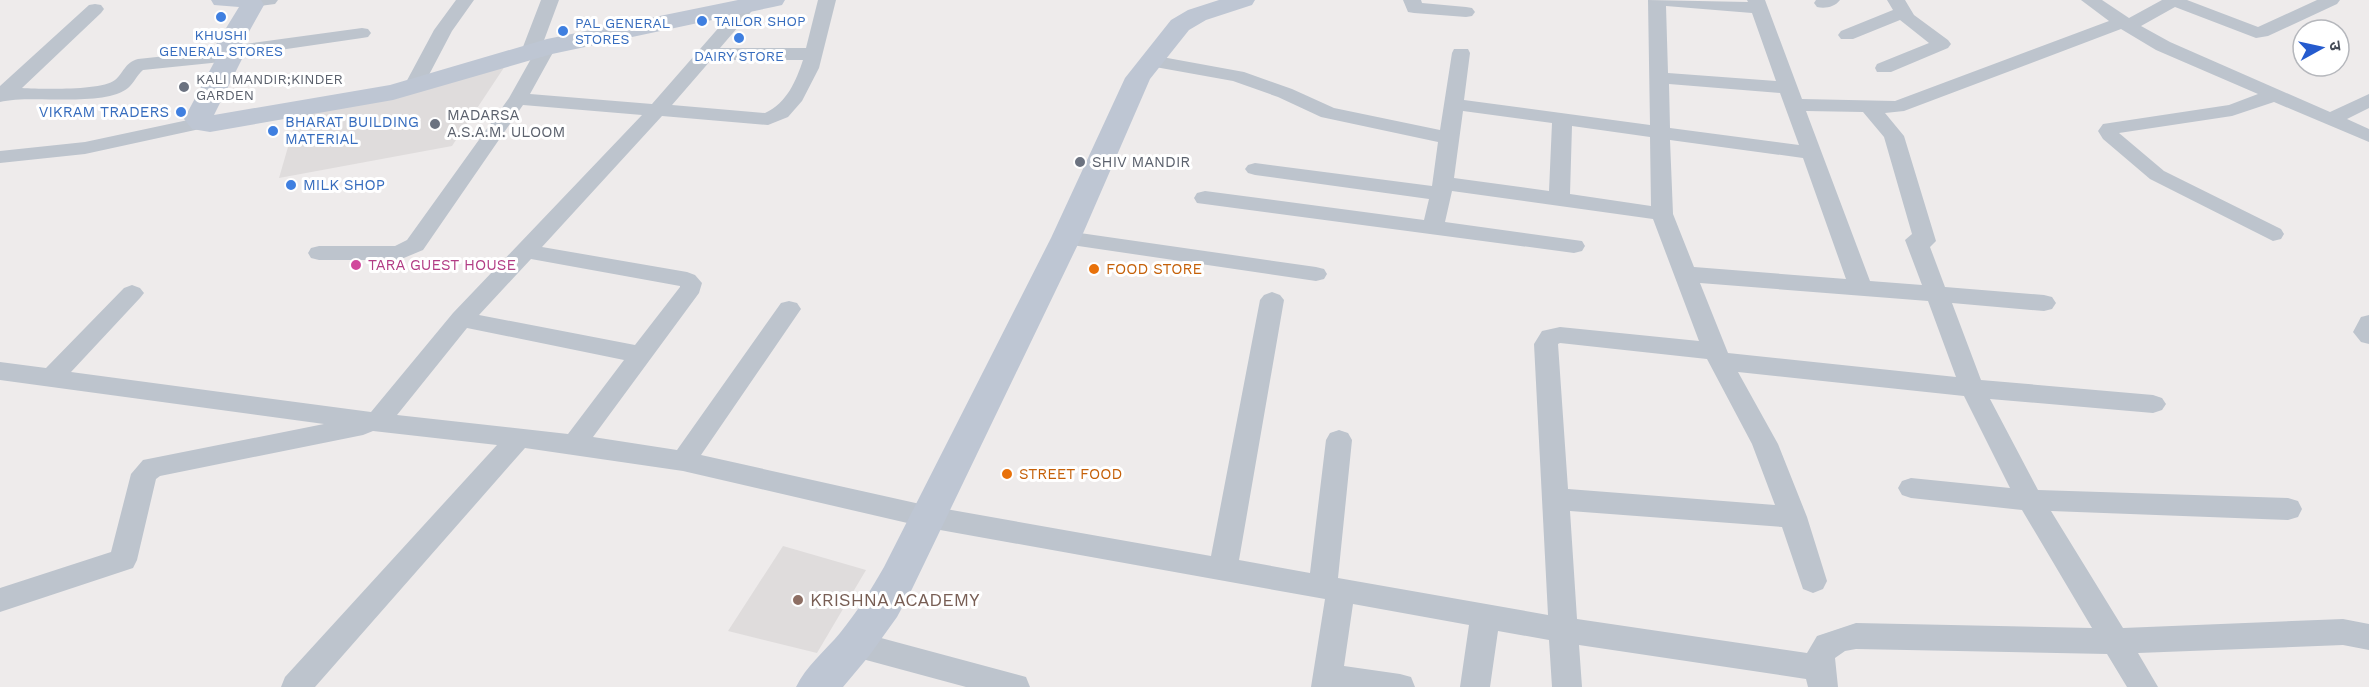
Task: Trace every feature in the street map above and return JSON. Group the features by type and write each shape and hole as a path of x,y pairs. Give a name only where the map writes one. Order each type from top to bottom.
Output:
{"street":[{"path":"223,0 260,1"},
{"path":"414,86 443,30 465,0"},
{"path":"319,253 399,253 415,245 518,99 539,49 550,0"},
{"path":"518,99 768,118 778,116 785,111 809,71 827,0"},
{"path":"817,687 855,644 883,605 929,517 1066,238 1138,78 1180,25 1188,19 1243,0"},
{"path":"1412,0 1414,8 1466,12"},
{"path":"1813,581 1793,517 1762,436 1718,356 1662,214 1657,0 1758,4 1861,289"},
{"path":"2090,0 2163,46 2369,136"},
{"path":"1659,78 1880,108 2125,24 2175,0 2256,33 2331,0"},
{"path":"202,123 198,119 231,54 228,46 260,1"},
{"path":"0,158 91,147 202,123 210,124 350,102 414,86 539,49 761,2"},
{"path":"0,600 123,560 144,474 152,467 380,422 461,319 626,146 705,54 761,2"},
{"path":"1847,35 1899,6 1942,44 1884,68"},
{"path":"2,95 95,9"},
{"path":"2,95 52,95 109,90 122,84 133,68 138,65 231,54 362,33"},
{"path":"1433,228 1461,53"},
{"path":"705,54 813,54"},
{"path":"1151,61 1237,76 1285,93 1328,113 1449,138"},
{"path":"2273,234 2157,175 2108,131 2232,111 2275,95"},
{"path":"2331,119 2369,100"},
{"path":"1454,104 1811,153"},
{"path":"1880,108 1894,136 1937,295 1971,388 2030,500 2143,687"},
{"path":"1559,200 1562,119"},
{"path":"1255,169 1559,200 1662,214"},
{"path":"1205,198 1574,246"},
{"path":"1066,238 1316,274"},
{"path":"524,251 687,280 691,283 690,288 574,444"},
{"path":"1684,274 2044,303"},
{"path":"52,377 132,293"},
{"path":"1223,569 1272,300"},
{"path":"683,461 789,309"},
{"path":"461,319 641,355"},
{"path":"2369,323 2366,332 2369,336"},
{"path":"1567,687 1546,344 1550,337 1560,335 1971,388 2153,404"},
{"path":"0,371 380,422 574,444 683,461 929,517 1820,677 1826,647 1836,639 1856,636 2115,641 2343,632 2369,637"},
{"path":"296,687 519,438"},
{"path":"1339,440 1326,682 1400,687"},
{"path":"1911,488 2030,500 2288,509"},
{"path":"1556,500 1793,517"},
{"path":"1475,687 1485,616"},
{"path":"855,644 1015,687"}],"shaded area":[{"name":"MADARSA A.S.A.M. ULOOM","path":"505,66 452,146 279,178 297,116"},
{"name":"KRISHNA ACADEMY","path":"783,546 866,570 817,653 728,631"}],"place":[{"name":"KHUSHI GENERAL STORES","path":"221,17"},
{"name":"TAILOR SHOP","path":"702,21"},
{"name":"PAL GENERAL STORES","path":"563,31"},
{"name":"DAIRY STORE","path":"739,38"},
{"name":"KALI MANDIR;KINDER GARDEN","path":"184,87"},
{"name":"VIKRAM TRADERS","path":"181,112"},
{"name":"MADARSA A.S.A.M. ULOOM","path":"435,124"},
{"name":"BHARAT BUILDING MATERIAL","path":"273,131"},
{"name":"SHIV MANDIR","path":"1080,162"},
{"name":"MILK SHOP","path":"291,185"},
{"name":"TARA GUEST HOUSE","path":"356,265"},
{"name":"FOOD STORE","path":"1094,269"},
{"name":"STREET FOOD","path":"1007,474"},
{"name":"KRISHNA ACADEMY","path":"798,600"}]}
